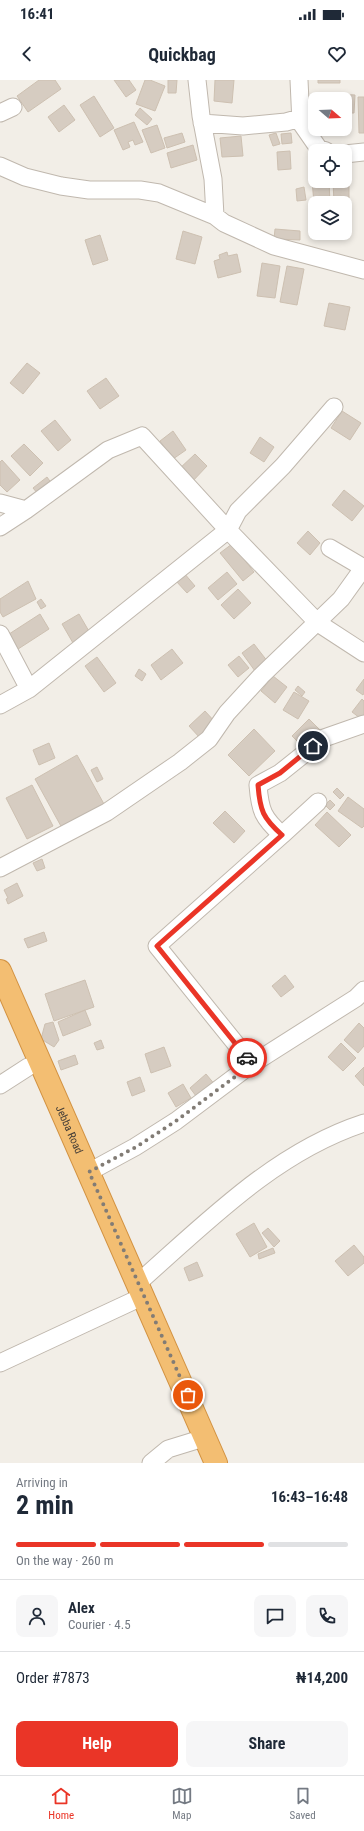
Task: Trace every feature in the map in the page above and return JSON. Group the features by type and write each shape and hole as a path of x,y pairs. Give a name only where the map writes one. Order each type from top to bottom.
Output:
{"highway":[{"name":"Jebba Road","path":"0,971 89,1172 203,1463"},
{"name":"Jebba Road","path":"0,1000 75,1175 135,1292 216,1463"}],"street":[{"path":"197,80 202,123 213,179 215,216"},
{"path":"299,80 301,123 315,144"},
{"path":"202,123 243,126 286,122 300,118"},
{"path":"352,153 364,152"},
{"path":"0,166 25,177 61,186 89,190 140,190 159,193 215,216 224,223 274,246 364,270"},
{"path":"0,705 29,689 228,530 238,511 282,466 334,407"},
{"path":"0,527 26,510 108,450 142,436 228,530 318,623 364,652"},
{"path":"0,503 26,510"},
{"path":"0,868 107,812 180,762 209,739 227,713 261,676 318,623 341,599 364,568 330,548"},
{"path":"0,634 29,689"},
{"path":"282,835 266,821 259,802 258,785 280,773 324,738 364,724"},
{"path":"252,1064 157,946 318,802"},
{"path":"89,1172 136,1147 176,1121 252,1064 356,998 364,990"},
{"path":"0,1085 28,1067"},
{"path":"0,1363 135,1292 246,1187 297,1154 337,1132 364,1123"},
{"path":"151,1463 168,1449 194,1441"}],"building":[{"path":"39,80 55,80 61,89 28,112 17,96"},
{"path":"114,80 129,80 136,90 126,97"},
{"path":"145,80 150,80 165,86 155,111 136,104"},
{"path":"168,80 177,80 176,93 168,93"},
{"path":"215,80 234,80 232,103 214,101"},
{"path":"318,80 340,80 340,83 318,83"},
{"path":"352,95 355,95 354,113 352,113"},
{"path":"94,96 114,128 100,137 80,105"},
{"path":"358,97 364,97 364,133 359,133"},
{"path":"64,105 75,120 59,132 48,117"},
{"path":"140,108 152,119 147,125 135,115"},
{"path":"134,122 143,142 135,145 133,140 128,142 130,147 123,150 114,130"},
{"path":"157,125 165,148 151,153 142,130"},
{"path":"182,133 185,142 167,148 164,138"},
{"path":"276,133 280,144 273,146 269,135"},
{"path":"291,133 292,143 282,144 281,134"},
{"path":"241,136 243,156 222,157 220,138"},
{"path":"193,145 197,160 171,168 167,153"},
{"path":"290,151 291,169 278,170 277,152"},
{"path":"304,187 306,200 297,201 296,189"},
{"path":"313,188 329,188 330,196 313,196"},
{"path":"333,188 349,188 349,196 334,196"},
{"path":"275,229 300,231 300,240 274,239"},
{"path":"183,231 202,237 195,264 176,259"},
{"path":"100,235 108,260 93,265 85,240"},
{"path":"227,252 228,256 237,254 241,272 218,278 214,261 220,259 219,255"},
{"path":"262,263 280,266 275,298 257,296"},
{"path":"287,266 304,269 297,305 280,302"},
{"path":"329,303 350,307 345,330 324,326"},
{"path":"27,363 40,373 23,394 10,383"},
{"path":"106,378 119,396 100,409 87,391"},
{"path":"342,411 361,423 350,440 331,428"},
{"path":"55,420 71,440 58,451 41,431"},
{"path":"173,431 186,450 173,459 160,441"},
{"path":"260,437 274,447 264,462 250,453"},
{"path":"24,444 43,463 30,476 11,456"},
{"path":"195,454 207,466 191,483 178,470"},
{"path":"2,460 20,480 7,492 0,485 0,462"},
{"path":"47,477 52,484 38,494 33,488"},
{"path":"344,490 364,506 352,521 332,505"},
{"path":"308,531 320,543 310,555 297,543"},
{"path":"232,544 254,572 243,581 220,553"},
{"path":"227,572 237,584 218,600 208,588"},
{"path":"184,573 195,586 187,593 176,581"},
{"path":"28,581 36,599 3,617 0,612 0,599"},
{"path":"238,589 251,603 234,619 221,605"},
{"path":"41,599 46,606 41,609 37,602"},
{"path":"40,614 49,629 15,651 6,636"},
{"path":"79,614 90,633 73,643 62,624"},
{"path":"254,644 268,662 255,671 242,653"},
{"path":"172,649 183,663 161,680 151,665"},
{"path":"239,656 249,668 238,677 228,665"},
{"path":"97,657 116,683 104,692 85,666"},
{"path":"139,669 146,674 142,681 135,676"},
{"path":"273,676 287,687 275,703 261,691"},
{"path":"364,679 364,693 363,695 356,690"},
{"path":"298,686 305,692 302,696 295,690"},
{"path":"294,692 309,701 298,719 283,710"},
{"path":"362,699 364,701 364,721 352,712"},
{"path":"205,711 216,723 200,738 189,726"},
{"path":"309,719 321,731 304,748 292,736"},
{"path":"254,729 275,751 249,776 228,755"},
{"path":"49,743 55,758 39,765 33,750"},
{"path":"77,755 104,804 62,828 35,779"},
{"path":"97,767 103,779 97,782 91,770"},
{"path":"32,785 53,826 27,839 6,798"},
{"path":"337,788 344,795 340,799 333,792"},
{"path":"348,797 364,809 364,826 362,828 338,811"},
{"path":"330,800 335,805 330,810 325,805"},
{"path":"225,811 245,831 234,843 213,823"},
{"path":"327,812 351,835 339,847 315,825"},
{"path":"42,859 45,868 37,871 33,863"},
{"path":"17,883 23,896 8,904 6,899 8,898 4,890"},
{"path":"44,932 47,941 28,948 24,939"},
{"path":"285,975 294,987 281,997 272,986"},
{"path":"85,980 94,1007 54,1021 45,994"},
{"path":"85,1010 91,1025 63,1036 58,1022"},
{"path":"53,1022 59,1040 54,1047 41,1039 45,1024"},
{"path":"359,1023 364,1028 364,1046 358,1053 344,1040"},
{"path":"101,1040 104,1048 97,1050 94,1043"},
{"path":"341,1043 356,1058 343,1071 328,1057"},
{"path":"164,1047 171,1066 151,1073 145,1054"},
{"path":"75,1055 78,1064 61,1070 58,1061"},
{"path":"364,1067 364,1086 355,1076"},
{"path":"206,1074 216,1086 199,1100 190,1088"},
{"path":"140,1077 145,1091 132,1096 127,1082"},
{"path":"183,1084 191,1098 176,1107 168,1093"},
{"path":"254,1223 267,1247 250,1257 236,1234"},
{"path":"268,1228 280,1241 274,1247 262,1233"},
{"path":"354,1245 364,1257 364,1263 348,1276 335,1261"},
{"path":"273,1248 275,1253 259,1259 258,1254"},
{"path":"197,1262 203,1276 189,1281 184,1268"}],"way so far":[{"path":"188,1395 89,1172 136,1147 176,1121 219,1090 252,1064 247,1058"}],"route":[{"path":"247,1058 157,946 282,835 266,821 259,802 258,785 280,773 313,746"}]}
